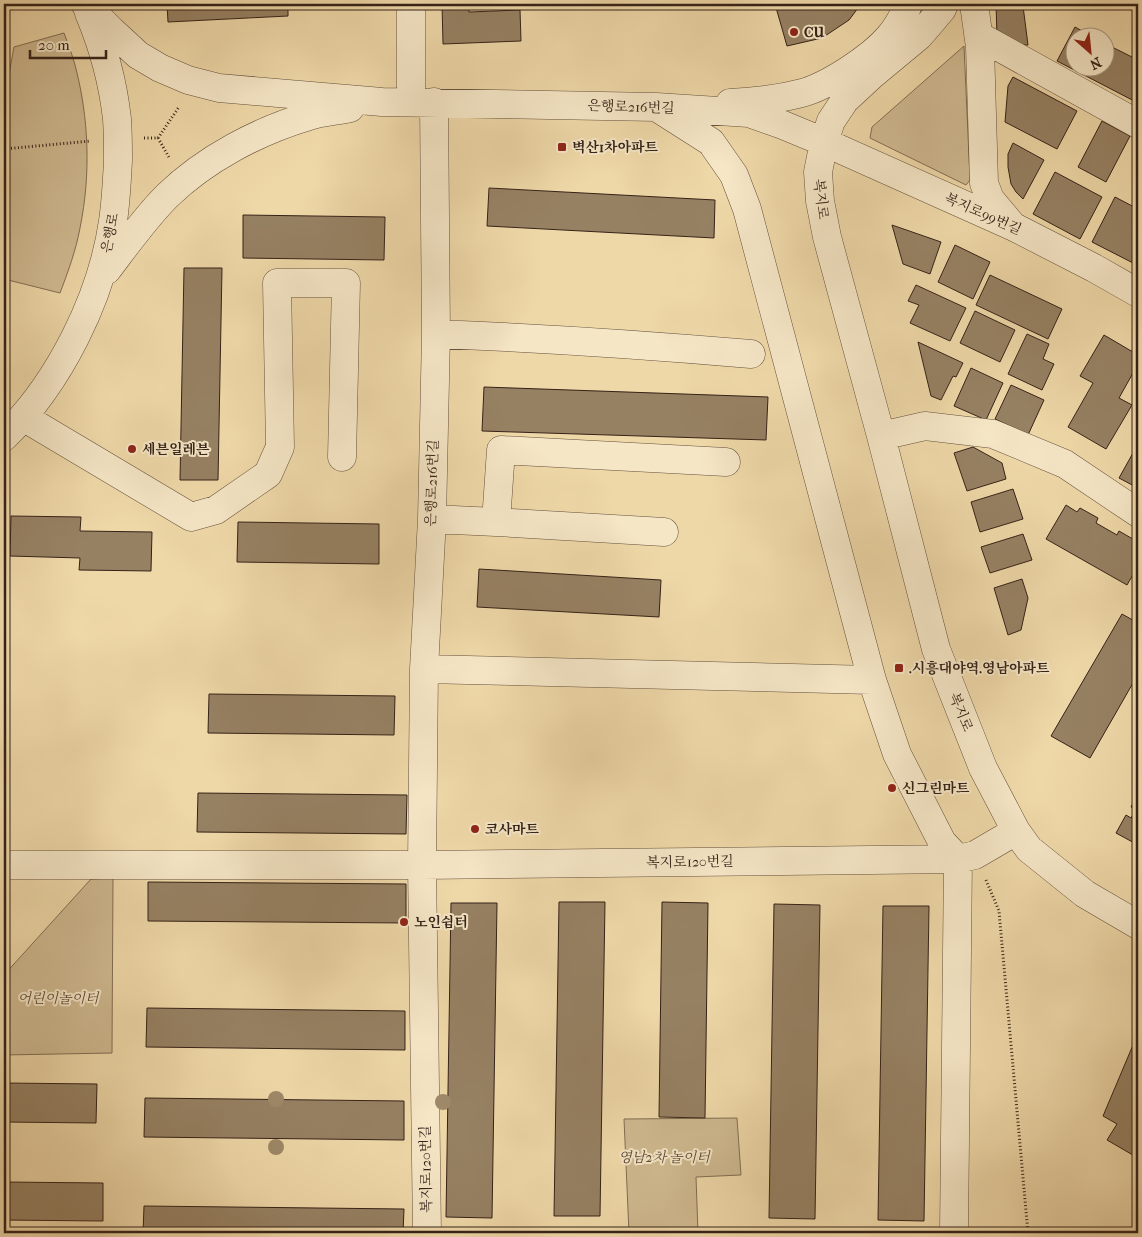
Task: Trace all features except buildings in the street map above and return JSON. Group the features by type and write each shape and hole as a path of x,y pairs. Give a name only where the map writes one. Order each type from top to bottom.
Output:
{"street":[{"path":"86,4 138,55 160,68 188,80 219,88 382,102"},
{"name":"은행로","path":"4,437 39,397 66,354 88,309 98,281 107,252 113,222 118,139 115,108 105,60 86,4"},
{"path":"411,4 422,102"},
{"path":"656,107 746,103 804,93 832,81 871,54 889,37 908,4"},
{"name":"복지로","path":"944,4 942,9 919,36 845,100 831,121 824,142 818,172 820,202 827,237 936,649 983,768 1016,831 1029,849 1085,894 1138,925"},
{"path":"974,4 980,36 984,183 990,199 1014,228"},
{"path":"980,36 1138,124"},
{"path":"98,281 132,236 166,198 199,169 246,141 274,129 310,116 382,102"},
{"name":"은행로216번길","path":"382,102 656,107 749,113 824,142"},
{"name":"은행로216번길","path":"422,102 436,334 432,519 424,669 422,865"},
{"path":"656,107 711,142 734,175 741,192 750,218 872,680 897,754 942,842 958,859 954,1233"},
{"name":"복지로99번길","path":"824,142 1014,228 1094,268 1138,293"},
{"path":"23,417 191,517 216,510 268,474 280,447 277,283 346,283 342,457"},
{"path":"436,334 521,337 751,354"},
{"path":"881,436 925,426 993,434 1065,464 1138,513"},
{"path":"496,522 501,450 726,462"},
{"path":"432,519 664,532"},
{"path":"424,669 872,680"},
{"name":"복지로120번길","path":"4,865 422,865 958,859 975,855 1016,831"},
{"name":"복지로120번길","path":"422,865 427,1233"}],"path":[{"path":"158,138 179,107"},
{"path":"140,138 158,138"},
{"path":"158,138 172,162"},
{"path":"4,149 91,141"},
{"path":"985,879 999,911 1028,1233"}],"green space":[{"path":"64,33 80,85 86,126 87,167 84,208 78,236 72,261 60,293 4,279 4,101 14,47"},
{"path":"964,46 970,180 966,185 870,138 872,127"},
{"name":"어린이놀이터","path":"113,878 112,1053 4,1055 4,975 91,879"},
{"name":"영남2차 놀이터","path":"737,1118 741,1175 696,1177 698,1233 629,1233 624,1119"}],"place":[{"name":"CU","path":"794,32"},
{"name":"벽산1차아파트","path":"562,147"},
{"name":"세븐일레븐","path":"132,449"},
{"name":".시흥대야역.영남아파트","path":"899,668"},
{"name":"신그린마트","path":"892,788"},
{"name":"코사마트","path":"475,829"},
{"name":"노인쉼터","path":"404,922"}]}
